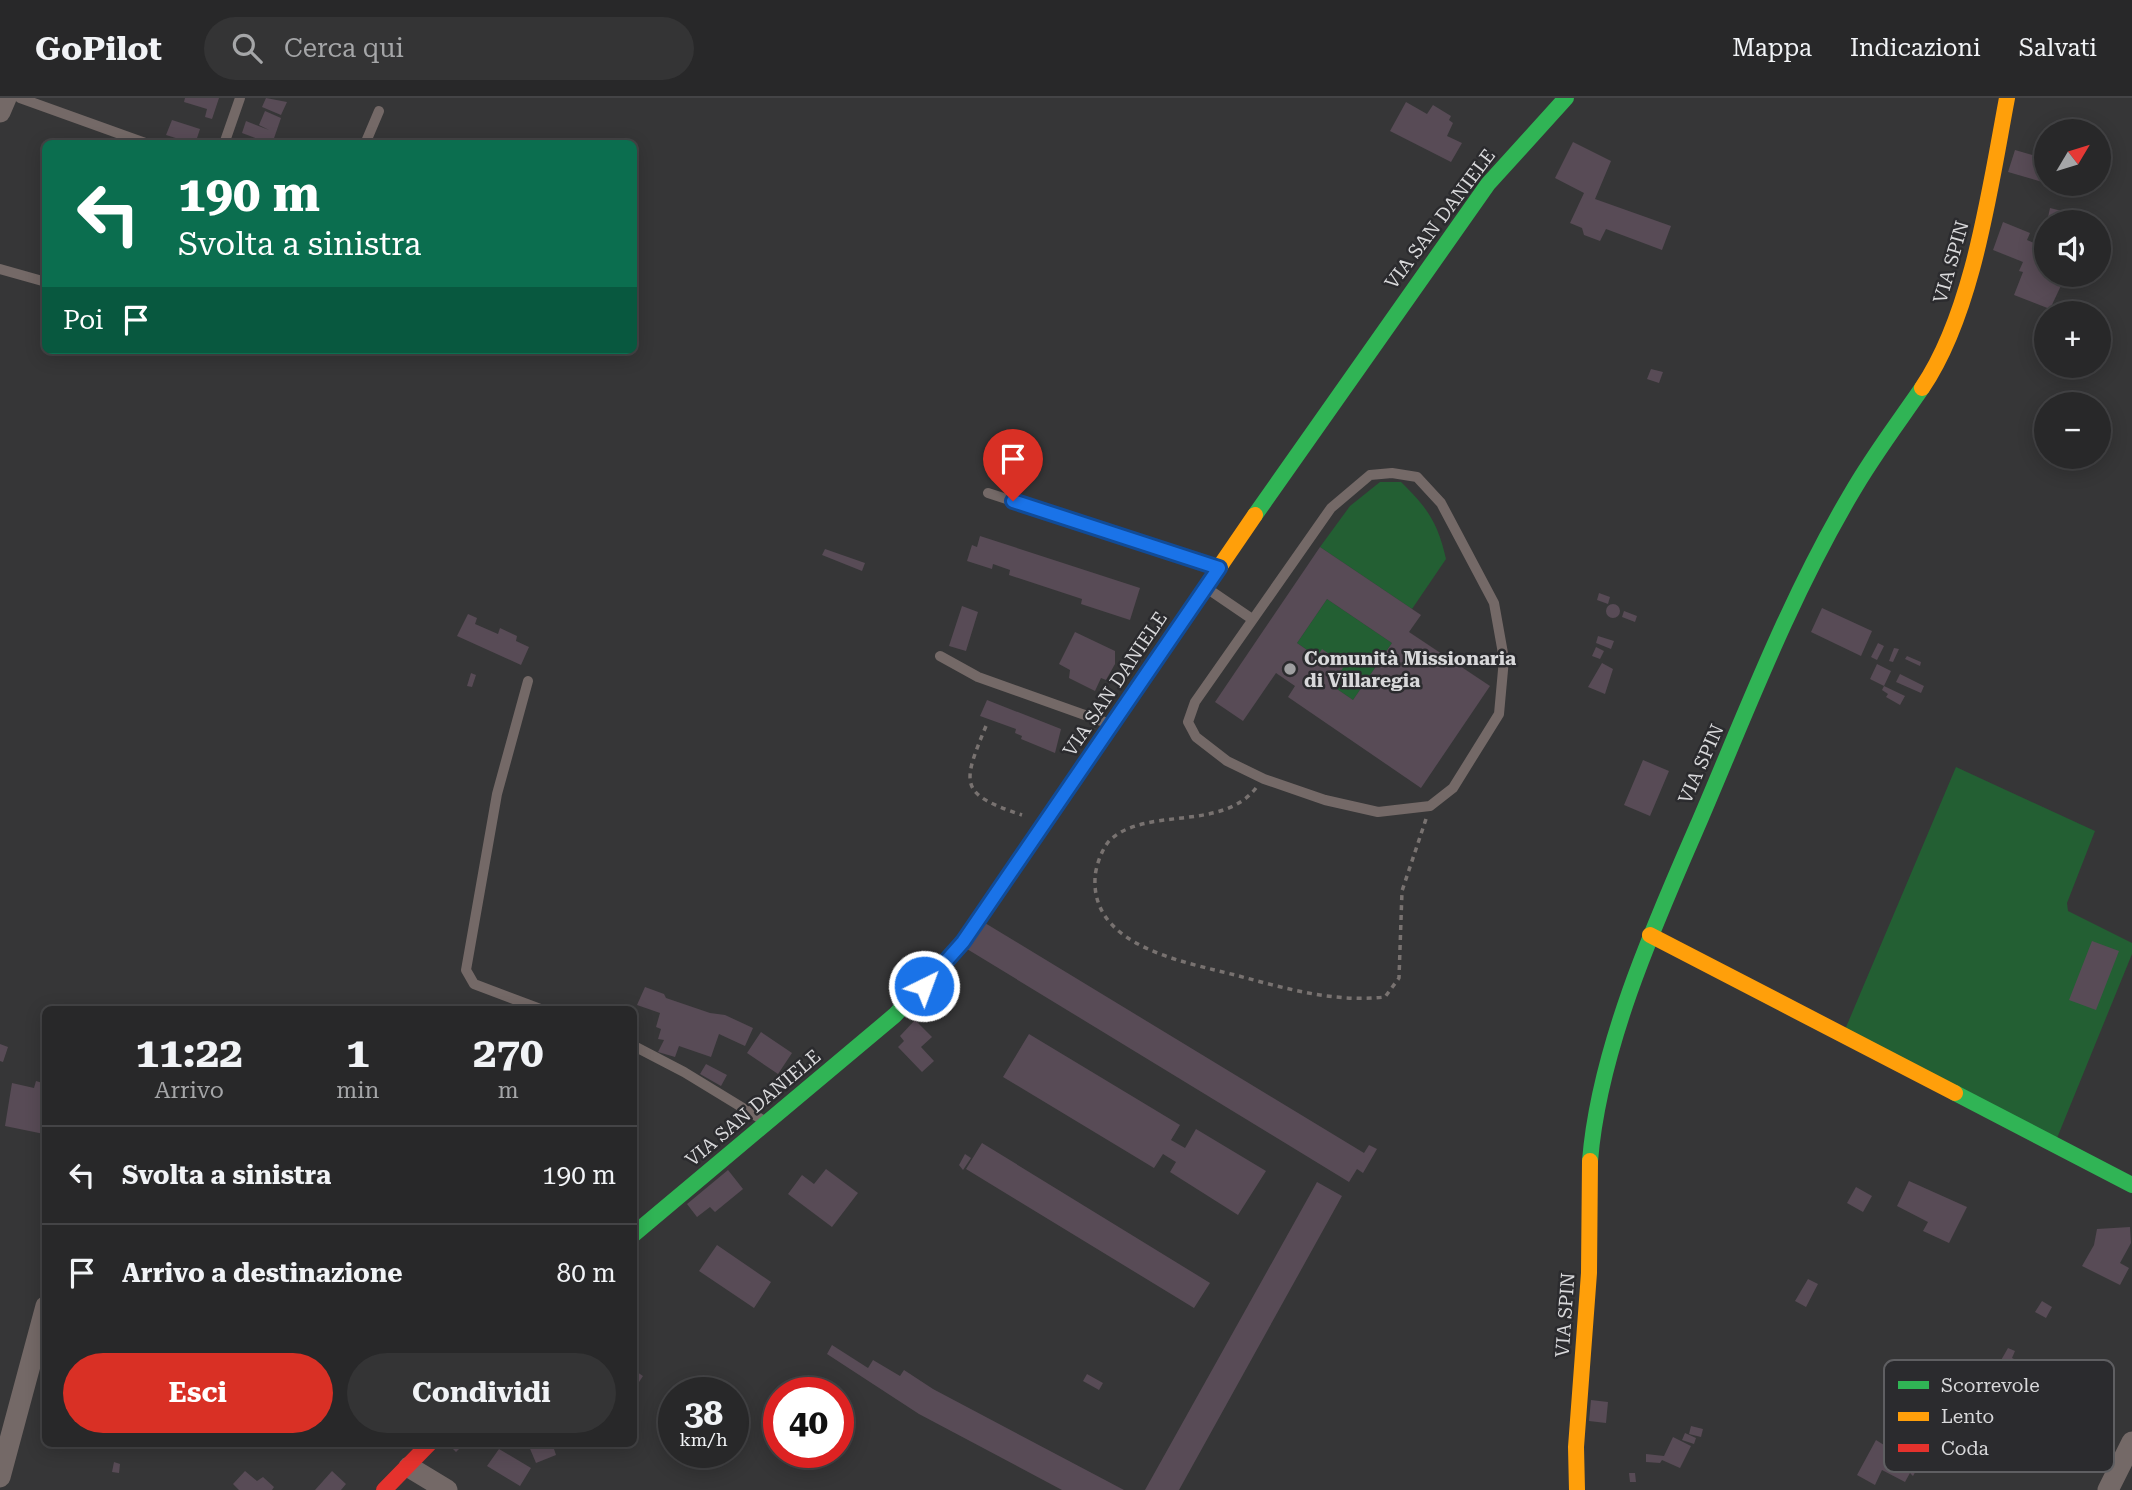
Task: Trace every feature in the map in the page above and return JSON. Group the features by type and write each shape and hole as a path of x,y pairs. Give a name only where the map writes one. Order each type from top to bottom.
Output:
{"street":[{"path":"0,112 6,98"},
{"name":"VIA SAN DANIELE","path":"637,1232 895,1015 963,942 1348,379 1489,184 1566,98"},
{"name":"VIA SPIN","path":"1577,1490 1576,1447 1590,1273 1594,1126 1604,1078 1650,935 1765,665 1826,536 1851,493 1941,360 1982,232 2007,98"},
{"path":"1650,935 2132,1185"},
{"path":"0,1477 42,1321"},
{"path":"2108,1490 2132,1442"},
{"path":"384,1490 426,1447"},
{"path":"409,1466 447,1490"}],"lane":[{"path":"20,98 137,140"},
{"path":"225,140 240,98"},
{"path":"367,140 379,111"},
{"path":"0,269 42,281"},
{"path":"1392,473 1416,478 1441,503 1494,603 1504,659 1499,714 1453,788 1430,806 1378,812 1325,800 1264,779 1227,761 1196,737 1188,722 1195,702 1252,619 1331,508 1370,475 1392,473"},
{"path":"988,493 1219,568"},
{"path":"1205,588 1252,619"},
{"path":"940,656 978,677 1113,724"},
{"path":"528,681 496,794 466,970 474,984 532,1006"},
{"path":"637,1048 684,1072 768,1123"}],"path":[{"path":"986,726 971,772 971,787 978,798 1046,823"},
{"path":"1264,779 1247,800 1209,815 1124,830 1107,842 1095,872 1094,897 1107,918 1132,940 1160,957 1289,991 1364,999 1385,997 1399,978 1402,891 1430,806"}],"green space":[{"path":"1380,482 1401,482 1410,491 1430,516 1443,546 1446,559 1412,609 1320,547 1350,506"},
{"path":"1327,599 1392,643 1353,700 1331,685 1344,664 1322,650 1317,657 1297,643"},
{"path":"1956,767 2095,831 2067,903 2068,911 2132,943 2132,954 2055,1143 1844,1032"}],"building":[{"path":"185,98 219,98 212,119 205,117 207,109 184,102"},
{"path":"266,98 287,102 281,115 262,107"},
{"path":"1406,102 1427,114 1433,105 1451,116 1449,120 1453,123 1447,136 1462,143 1451,162 1390,131"},
{"path":"265,111 281,118 273,140 261,140 242,133 246,121 269,130 259,125"},
{"path":"172,120 200,129 196,140 182,140 166,135"},
{"path":"1573,142 1611,161 1595,199 1671,226 1662,250 1606,229 1600,241 1584,235 1582,228 1570,223 1584,193 1555,178"},
{"path":"2015,150 2034,156 2034,180 2008,172"},
{"path":"2003,222 2030,233 2027,240 2034,243 2034,287 2060,287 2054,301 2034,303 2014,295 2023,272 2019,271 2023,262 1993,250"},
{"path":"1651,369 1663,372 1659,383 1647,379"},
{"path":"980,536 1140,588 1130,620 1081,604 1082,599 1009,575 1010,570 993,564 992,569 967,561 972,545 977,547"},
{"name":"Comunità Missionaria di Villaregia","path":"1320,547 1421,615 1409,632 1490,686 1421,788 1288,697 1295,686 1276,673 1243,721 1215,702","holes":["1327,599 1392,643 1353,700 1331,685 1345,665 1322,649 1317,657 1297,643"]},
{"path":"825,549 865,563 862,571 822,555"},
{"path":"1599,593 1610,597 1608,604 1597,600"},
{"path":"1613,604 1618,606 1618,616 1613,618 1608,616 1606,611 1608,606"},
{"path":"962,606 978,612 966,651 949,646"},
{"path":"1822,608 1872,631 1861,656 1811,632"},
{"path":"1624,611 1637,616 1635,622 1622,617"},
{"path":"468,614 477,618 475,624 498,634 500,628 517,636 516,641 529,647 521,665 457,636"},
{"path":"1075,632 1115,651 1115,664 1106,680 1101,678 1095,691 1069,678 1070,670 1059,664"},
{"path":"1598,636 1614,641 1611,649 1596,643"},
{"path":"1878,643 1884,646 1877,660 1871,657"},
{"path":"1596,647 1604,651 1600,659 1592,656"},
{"path":"1894,648 1899,649 1893,662 1889,661"},
{"path":"1907,656 1921,662 1920,666 1905,659"},
{"path":"1602,663 1613,669 1605,694 1588,687"},
{"path":"1877,664 1891,671 1884,686 1870,679"},
{"path":"471,673 476,675 472,687 467,686"},
{"path":"1900,674 1924,686 1921,693 1896,682"},
{"path":"1884,686 1905,696 1900,705 1886,697 1888,694 1882,690"},
{"path":"987,700 1061,729 1055,753 1021,739 1022,736 1015,733 1016,729 980,716"},
{"path":"1643,760 1669,771 1650,816 1624,805"},
{"path":"985,923 1364,1153 1369,1145 1377,1149 1363,1173 1357,1169 1349,1182 967,949"},
{"path":"2092,941 2119,951 2096,1010 2069,1000"},
{"path":"645,987 664,994 666,998 710,1013 725,1015 753,1028 745,1046 719,1034 711,1057 679,1046 675,1057 658,1052 664,1040 658,1039 661,1029 656,1027 660,1013 637,1005"},
{"path":"915,1020 932,1037 921,1047 934,1061 922,1072 898,1047 904,1041 900,1036"},
{"path":"761,1032 792,1053 778,1074 747,1053"},
{"path":"1029,1034 1180,1125 1171,1140 1185,1148 1196,1129 1266,1171 1238,1215 1170,1172 1176,1162 1163,1154 1154,1168 1003,1077"},
{"path":"0,1044 8,1047 3,1062 0,1061"},
{"path":"706,1064 727,1075 721,1086 700,1074"},
{"path":"36,1081 42,1083 42,1134 5,1126 12,1083 34,1088"},
{"path":"982,1143 1210,1283 1194,1308 966,1169"},
{"path":"965,1154 971,1158 963,1170 959,1165"},
{"path":"826,1169 858,1193 832,1227 788,1194 802,1175 814,1184"},
{"path":"728,1170 743,1189 715,1212 710,1207 697,1217 687,1204"},
{"path":"1909,1181 1967,1207 1949,1243 1923,1231 1928,1222 1897,1206"},
{"path":"1317,1182 1342,1196 1179,1490 1145,1490"},
{"path":"1856,1187 1872,1196 1863,1212 1847,1203"},
{"path":"2130,1227 2131,1243 2120,1263 2129,1268 2120,1285 2082,1266 2094,1245 2097,1229"},
{"path":"717,1245 771,1282 754,1308 699,1271"},
{"path":"1808,1279 1818,1284 1806,1307 1795,1301"},
{"path":"2042,1301 2052,1307 2046,1318 2035,1312"},
{"path":"832,1345 868,1368 873,1360 900,1376 904,1370 933,1389 1124,1490 1062,1490 919,1414 827,1354"},
{"path":"2008,1348 2015,1351 2012,1358 2016,1360 2001,1360"},
{"path":"637,1372 643,1376 639,1382 637,1381"},
{"path":"1087,1374 1103,1383 1099,1390 1083,1381"},
{"path":"1591,1400 1608,1402 1606,1423 1589,1421"},
{"path":"1691,1426 1703,1429 1701,1437 1689,1434"},
{"path":"1685,1433 1696,1438 1694,1444 1682,1440"},
{"path":"1673,1437 1691,1446 1680,1468 1662,1460 1660,1463 1646,1462 1646,1454 1664,1456"},
{"path":"1876,1440 1884,1445 1884,1471 1882,1470 1875,1485 1857,1475"},
{"path":"529,1447 559,1447 554,1449 556,1455 536,1463"},
{"path":"499,1449 531,1468 520,1486 487,1466"},
{"path":"114,1462 120,1464 119,1473 112,1472"},
{"path":"245,1471 257,1481 263,1477 274,1487 272,1490 239,1490 233,1484"},
{"path":"332,1471 346,1484 341,1490 315,1490"},
{"path":"1886,1472 1915,1472 1913,1476 1910,1473 1905,1482"},
{"path":"1629,1473 1635,1473 1636,1482 1630,1482"}],"traffic: fast":[{"path":"1255,515 1488,184 1566,98"},
{"path":"1590,1161 1595,1118 1605,1075 1632,987 1665,901 1752,696 1829,533 1868,467 1922,388"},
{"path":"637,1231 895,1015 963,942 987,907"},
{"path":"1955,1093 2132,1185"}],"traffic: slow":[{"path":"1922,388 1940,358 1967,287 1986,210 2007,98"},
{"path":"987,907 1255,515"},
{"path":"1650,935 1955,1093"},
{"path":"1577,1490 1576,1447 1589,1273 1590,1161"}],"traffic: jam":[{"path":"384,1490 426,1447"}],"place":[{"name":"Comunità Missionaria di Villaregia","path":"1290,669"}],"route":[{"path":"924,986 963,942 1037,838 1219,568 1013,501"}]}
